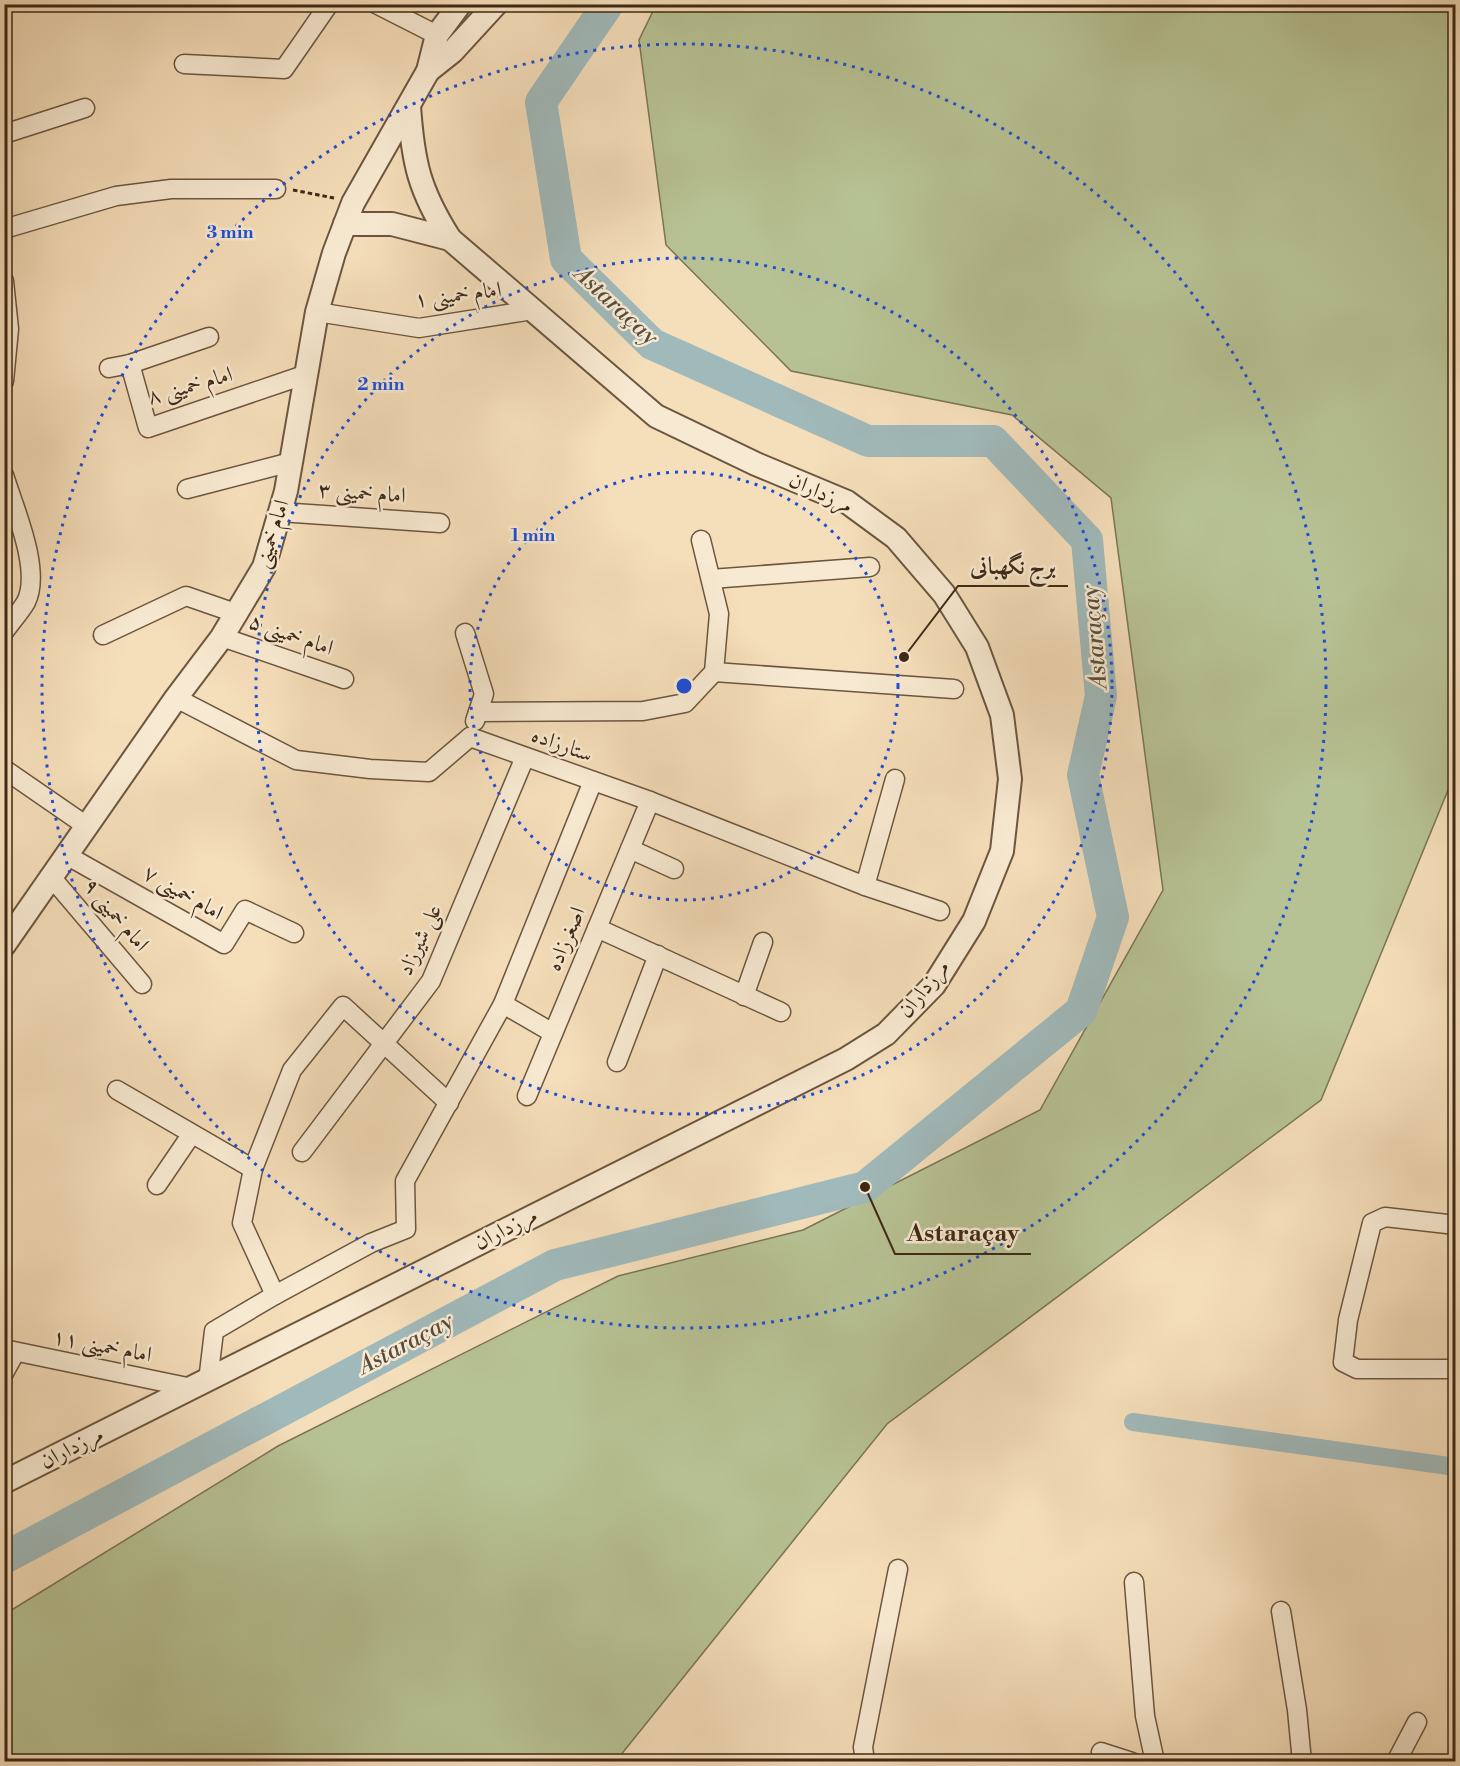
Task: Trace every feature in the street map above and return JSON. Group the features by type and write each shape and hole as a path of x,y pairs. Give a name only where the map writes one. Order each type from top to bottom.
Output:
{"street":[{"path":"184,64 284,69 329,4"},
{"path":"376,4 437,34"},
{"name":"امام خمینی","path":"4,945 176,698 238,614 264,567 291,462 318,312 349,214 428,71 437,34 460,4"},
{"name":"امام خمینی","path":"428,71 452,52 496,4"},
{"name":"مرزداران","path":"4,1482 846,1059 886,1034 934,985 974,921 1002,851 1010,779 1002,715 977,647 944,594 896,538 847,502 756,464 656,416 450,239 428,205 420,182 413,158 409,106"},
{"path":"4,134 85,108"},
{"path":"4,229 116,196 171,189 276,189"},
{"name":"مرزداران","path":"349,214 450,239"},
{"path":"4,281 7,330 4,381"},
{"name":"امام خمینی ۱","path":"318,312 419,328 533,310"},
{"path":"109,368 130,364 209,337"},
{"name":"امام خمینی ۸","path":"130,364 148,428 307,374"},
{"path":"187,489 291,462"},
{"path":"4,475 28,555 31,584 26,601 12,609 4,633"},
{"name":"امام خمینی ۳","path":"280,512 440,523"},
{"path":"478,712 643,711 685,703 714,672 719,614 701,540"},
{"path":"711,579 870,567"},
{"path":"103,635 186,596 238,614"},
{"path":"176,698 296,760 429,772 470,737 484,694 465,633"},
{"name":"امام خمینی ۵","path":"222,637 344,679"},
{"path":"714,672 954,689"},
{"name":"ستارزاده","path":"470,737 650,801 866,886 940,911"},
{"name":"علی شیرزاد","path":"302,1152 431,981 525,757"},
{"path":"4,769 88,827"},
{"path":"866,886 895,779"},
{"path":"200,1384 214,1331 371,1243 406,1229 405,1181 503,1004 593,781"},
{"name":"اصغرزاده","path":"527,1096 650,801"},
{"path":"630,849 674,869"},
{"name":"امام خمینی ۷","path":"68,856 224,944 245,910 294,933"},
{"name":"امام خمینی ۹","path":"52,878 142,984"},
{"path":"597,928 781,1012"},
{"path":"744,996 763,942"},
{"path":"617,1062 658,955"},
{"path":"503,1004 553,1033"},
{"path":"275,1295 242,1223 253,1169 292,1070 343,1006 383,1046 449,1103"},
{"path":"117,1090 253,1169"},
{"path":"157,1185 191,1135"},
{"path":"1455,1226 1385,1217 1372,1223 1348,1320 1343,1362 1357,1369 1455,1370"},
{"path":"4,1373 10,1351"},
{"name":"امام خمینی ۱۱","path":"10,1351 200,1384"},
{"path":"865,1761 863,1747 898,1569"},
{"path":"1134,1582 1145,1716 1155,1761"},
{"path":"1281,1611 1297,1710 1302,1761"},
{"path":"1396,1761 1417,1722"},
{"path":"1101,1752 1132,1761"}],"path":[{"path":"276,189 315,193 349,214"}],"green space":[{"path":"656,5 1455,5 1455,773 1321,1100 887,1424 616,1761 5,1761 5,1614 278,1446 618,1276 803,1230 1040,1110 1163,890 1111,498 1012,415 791,371 666,245 639,40"}],"waterway":[{"name":"Astaraçay","path":"4,1558 555,1265 865,1187 1081,1011 1113,917 1083,775 1101,696 1087,540 993,441 868,441 652,344 566,259 541,102 608,4"},
{"path":"1133,1422 1456,1467"}],"place":[{"name":"برج نگهبانی","path":"904,657"},
{"name":"Astaraçay","path":"865,1187"}]}
